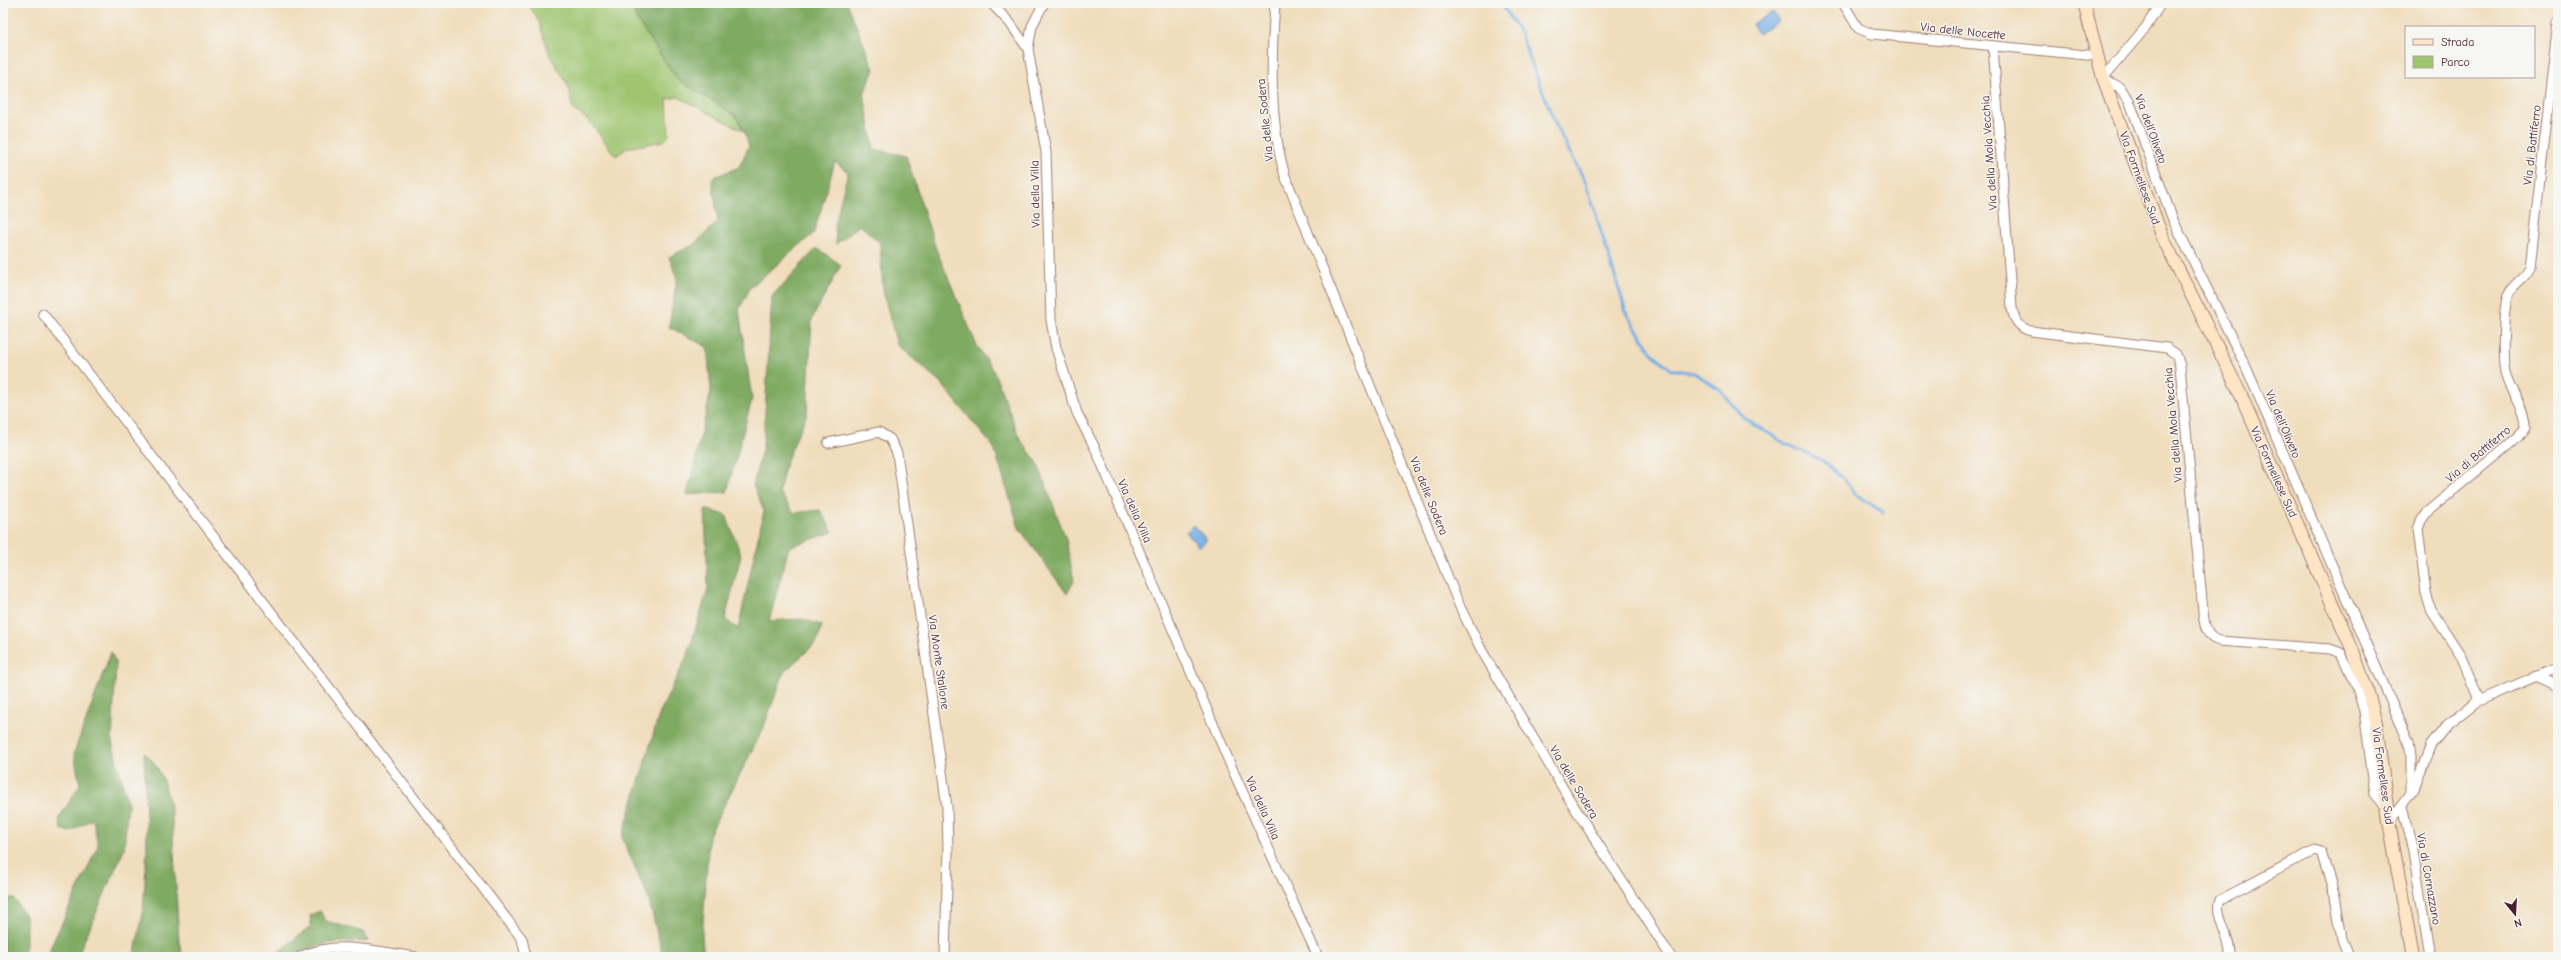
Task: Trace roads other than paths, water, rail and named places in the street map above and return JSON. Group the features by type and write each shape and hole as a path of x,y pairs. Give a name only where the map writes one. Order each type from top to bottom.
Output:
{"street":[{"name":"Via della Villa","path":"991,3 1010,23 1028,49"},
{"name":"Via della Villa","path":"1044,3 1032,26 1028,49 1046,152 1050,313 1056,348 1065,379 1081,422 1096,450 1234,773 1318,957"},
{"name":"Via delle Sodera","path":"1275,3 1272,47 1273,82 1278,144 1284,171 1460,607 1482,651 1571,802 1671,957"},
{"name":"Via delle Nocette","path":"1843,3 1856,25 1867,33 2097,56"},
{"name":"Via Formellese Sud","path":"2084,3 2103,78 2163,238 2242,398 2353,651 2374,716 2389,822 2413,957"},
{"path":"2103,78 2143,30 2161,3"},
{"name":"Via di Battiferro","path":"2479,700 2461,656 2437,621 2430,606 2418,529 2420,521 2427,512 2518,437 2525,427 2523,415 2511,389 2504,367 2506,303 2510,290 2526,276 2530,267 2558,22"},
{"name":"Via della Mola Vecchia","path":"1993,46 2012,308 2015,320 2021,326 2031,331 2167,348 2176,354 2180,366 2202,601 2208,633 2217,640 2330,649 2341,653 2352,675 2364,711 2375,794 2388,809"},
{"name":"Via dell'Oliveto","path":"2103,78 2119,87 2129,100 2173,220 2246,367 2361,628 2410,748 2411,794"},
{"path":"43,314 522,939 526,957"},
{"name":"Via Monte Stallone","path":"828,443 879,432 890,439 897,453 947,807 948,850 945,957"},
{"path":"2389,822 2411,794 2419,779 2428,749 2435,738 2464,710 2479,700 2558,667"},
{"path":"2536,676 2558,686"},
{"name":"Via di Cornazzano","path":"2402,807 2413,851 2430,957"},
{"path":"2230,957 2229,943 2218,909 2220,900 2315,850 2321,852 2325,859 2337,902 2343,943 2349,957"},
{"path":"300,957 318,949 340,947 416,957"}],"water":[{"path":"1773,12 1779,21 1758,34 1752,24"},
{"path":"1193,525 1207,540 1199,547 1186,532"}],"waterway":[{"path":"1501,3 1519,31 1557,128 1586,183 1627,315 1653,354 1671,369 1694,373 1718,388 1743,417 1784,443 1822,460 1842,477 1855,494 1883,512"}]}
